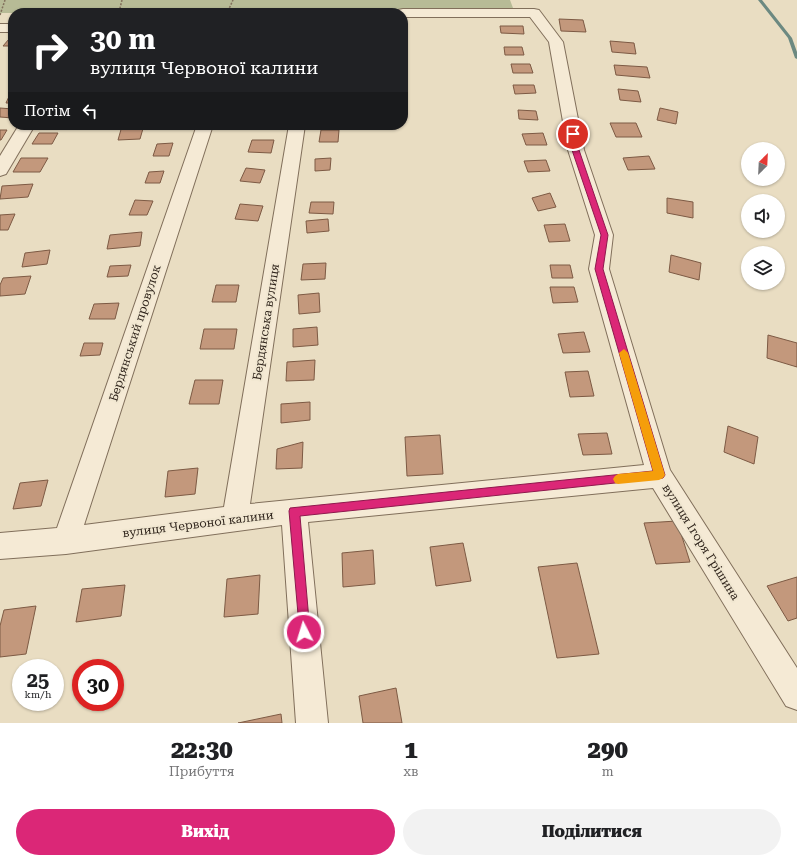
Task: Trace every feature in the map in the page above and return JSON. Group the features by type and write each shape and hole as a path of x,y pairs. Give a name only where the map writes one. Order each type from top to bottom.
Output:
{"street":[{"name":"вулиця Ігоря Грішина","path":"408,13 534,13 556,42 576,150 604,235 599,269 659,475 797,695"},
{"path":"0,170 24,130"},
{"name":"Бердянський провулок","path":"66,541 202,130"},
{"name":"Бердянська вулиця","path":"235,518 296,130"},
{"name":"вулиця Червоної калини","path":"0,546 66,541 294,511 659,475"},
{"path":"294,511 312,723"}],"path":[{"path":"0,15 5,0"}],"green space":[{"path":"0,0 510,0 513,8 408,9 408,8 8,8 8,13 0,13"}],"building":[{"path":"559,19 583,20 586,32 561,31"},
{"path":"500,26 523,26 524,34 501,33"},
{"path":"8,40 8,46 3,46"},
{"path":"610,41 634,43 636,54 612,52"},
{"path":"504,47 522,47 524,55 505,55"},
{"path":"511,64 530,64 533,73 513,73"},
{"path":"614,65 647,67 650,78 616,75"},
{"path":"513,85 534,85 536,93 515,94"},
{"path":"618,89 638,91 641,102 620,100"},
{"path":"0,108 8,109 8,118 0,117"},
{"path":"660,108 678,112 676,124 657,120"},
{"path":"518,110 536,111 538,120 519,119"},
{"path":"610,123 636,123 642,137 616,137"},
{"path":"0,130 7,130 1,140 0,140"},
{"path":"121,130 143,130 140,139 118,140"},
{"path":"321,130 339,130 338,142 319,142"},
{"path":"39,133 58,133 52,144 32,144"},
{"path":"543,133 547,145 526,145 522,134"},
{"path":"252,140 274,140 271,153 248,152"},
{"path":"173,143 169,156 153,156 157,144"},
{"path":"649,156 655,169 628,170 623,158"},
{"path":"21,158 48,158 40,172 13,172"},
{"path":"331,158 330,170 315,171 315,159"},
{"path":"546,160 550,171 528,172 524,161"},
{"path":"246,168 265,170 260,183 240,181"},
{"path":"164,171 160,183 145,183 149,172"},
{"path":"33,184 28,197 0,199 2,186"},
{"path":"550,193 556,207 538,211 532,198"},
{"path":"667,198 693,202 693,218 667,213"},
{"path":"135,200 153,201 147,215 129,215"},
{"path":"311,202 334,202 333,214 309,213"},
{"path":"240,204 263,206 258,221 235,219"},
{"path":"15,214 8,230 0,230 0,215"},
{"path":"328,219 329,231 307,233 306,221"},
{"path":"565,224 570,241 549,242 544,225"},
{"path":"142,232 140,246 107,249 110,235"},
{"path":"50,250 47,264 22,267 25,253"},
{"path":"671,255 701,263 699,280 669,272"},
{"path":"326,263 325,279 301,280 303,264"},
{"path":"131,265 128,276 107,277 110,266"},
{"path":"550,265 570,265 573,278 552,278"},
{"path":"31,276 25,294 0,296 0,285 3,278"},
{"path":"216,285 239,285 236,302 212,302"},
{"path":"550,287 574,287 578,302 553,303"},
{"path":"319,293 320,312 299,314 298,295"},
{"path":"119,303 115,319 89,319 94,304"},
{"path":"317,327 318,345 293,347 293,329"},
{"path":"204,329 237,329 234,349 200,349"},
{"path":"584,332 590,352 563,353 558,334"},
{"path":"768,335 797,343 797,367 767,358"},
{"path":"84,343 103,343 100,355 80,356"},
{"path":"315,360 314,380 286,381 287,362"},
{"path":"588,371 594,396 570,397 565,372"},
{"path":"195,380 223,380 219,404 189,404"},
{"path":"310,402 310,420 281,423 281,404"},
{"path":"728,426 758,437 754,464 724,452"},
{"path":"607,433 612,454 583,455 578,434"},
{"path":"440,435 443,474 407,476 405,437"},
{"path":"303,442 302,468 276,469 277,449"},
{"path":"198,468 195,494 165,497 168,471"},
{"path":"48,480 41,506 13,509 20,483"},
{"path":"677,521 690,562 656,564 644,523"},
{"path":"463,543 471,581 436,586 430,547"},
{"path":"373,550 375,584 343,587 342,553"},
{"path":"577,563 599,654 557,658 538,567"},
{"path":"260,575 258,614 224,617 227,579"},
{"path":"797,577 797,618 788,621 767,586"},
{"path":"125,585 121,616 76,622 82,589"},
{"path":"36,606 26,654 0,657 0,626 4,610"},
{"path":"396,688 402,723 363,723 359,696"},
{"path":"281,714 282,723 238,723"}],"waterway":[{"path":"760,0 790,38 797,58"}],"slow traffic":[{"path":"618,479 659,475 624,353"}],"route":[{"path":"304,632 294,511 659,475 599,269 604,235 576,150 573,134"}]}
